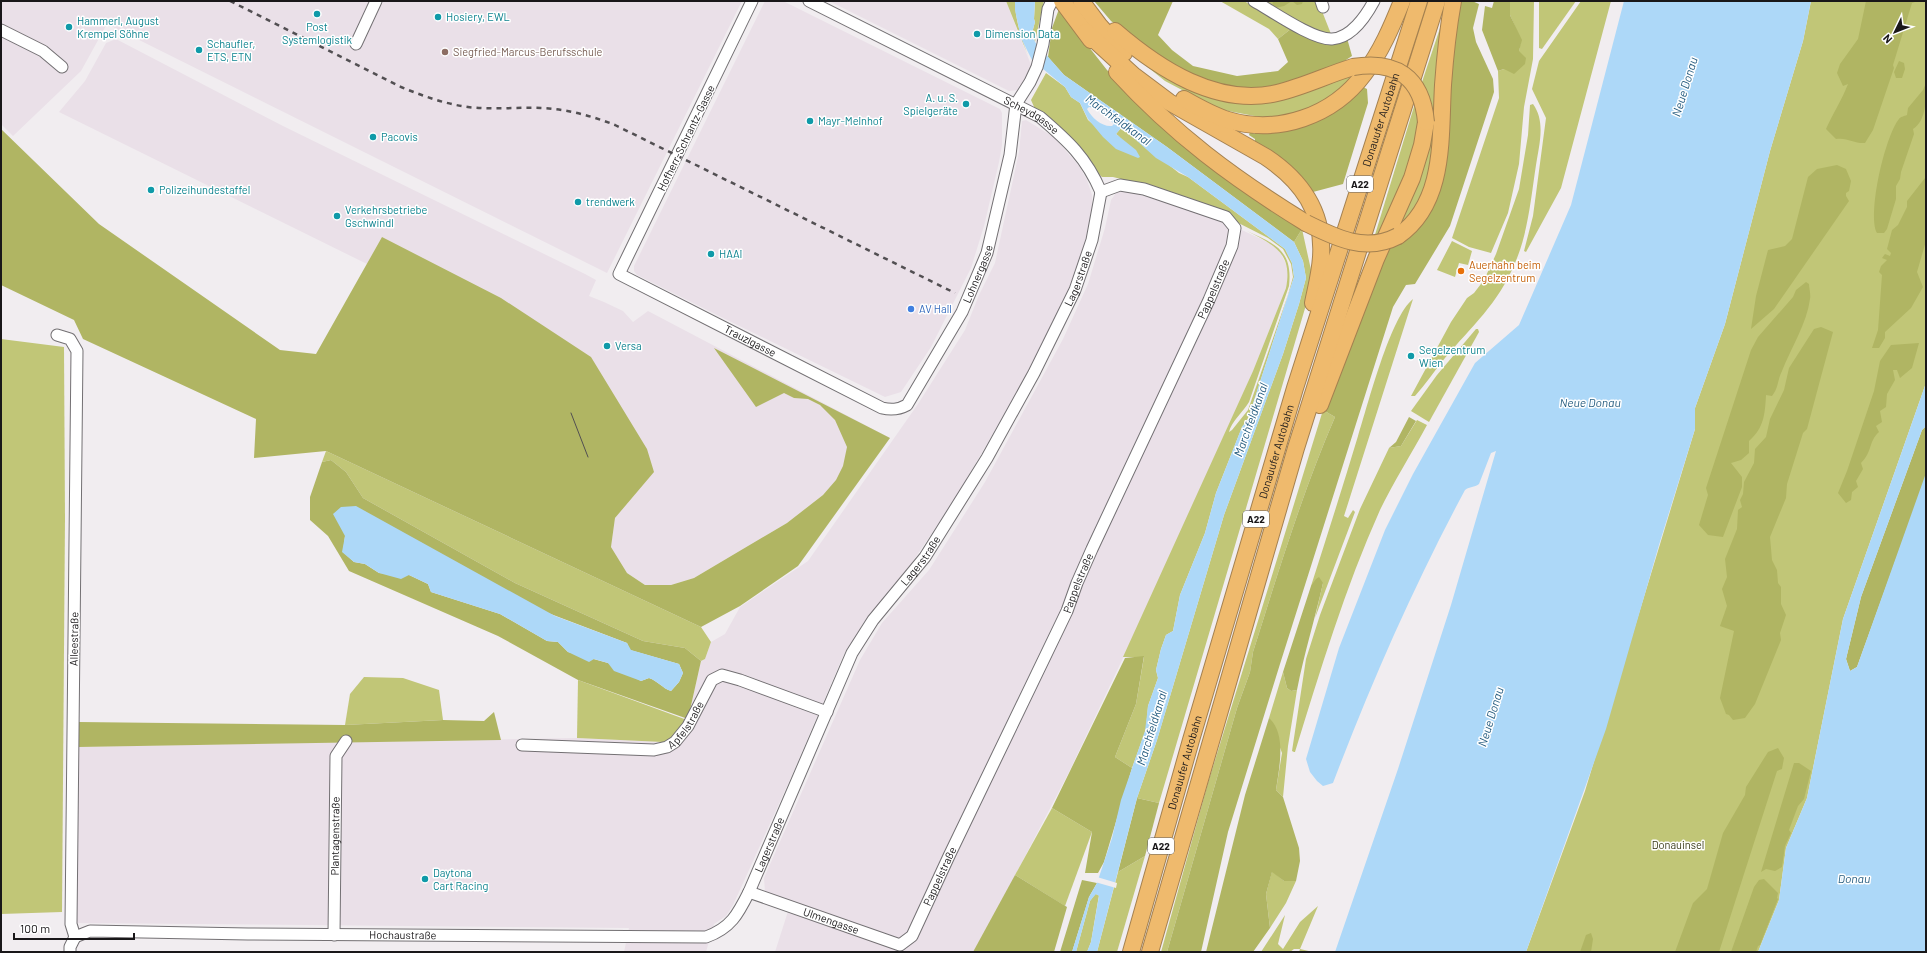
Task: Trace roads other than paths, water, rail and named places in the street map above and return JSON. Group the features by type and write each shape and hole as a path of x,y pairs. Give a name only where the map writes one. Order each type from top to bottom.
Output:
{"highway":[{"path":"1062,1 1111,66 1134,91 1191,143 1237,179 1306,223 1338,238 1356,243 1383,243 1398,236 1418,217 1428,201 1434,182 1439,156 1446,45 1453,1"},
{"path":"1083,2 1099,25 1126,55 1177,95 1207,112 1228,120 1264,125 1286,123 1308,117 1329,106 1347,93 1364,74 1379,52 1402,1"},
{"name":"Donauufer Autobahn","path":"1131,952 1191,740 1302,367 1419,1"},
{"name":"Donauufer Autobahn","path":"1150,952 1296,448 1437,1"},
{"path":"1083,2 1132,45 1159,64 1197,84 1219,92 1247,97 1276,94 1352,67 1380,65 1394,69 1406,77 1420,95 1423,102 1426,122 1422,145 1412,178 1373,266 1322,402 1296,448"},
{"path":"1086,32 1150,88 1188,114 1278,165 1297,181 1317,219 1321,248 1318,276 1302,367"}],"street":[{"path":"356,44 376,1"},
{"name":"Hofherr-Schrantz-Gasse","path":"619,274 752,1"},
{"name":"Scheydgasse","path":"809,1 1040,117 1066,138 1091,170 1102,192"},
{"path":"1016,104 1030,82 1037,67 1043,44 1048,9 1052,1"},
{"path":"1254,1 1311,33 1330,40 1351,32 1367,14 1374,1"},
{"path":"1,30 43,51 62,66"},
{"name":"Lohnergasse","path":"882,408 896,410 906,405 962,312 987,253 995,226 1010,156 1016,104"},
{"name":"Pappelstraße","path":"912,936 948,856 1067,611 1092,549 1209,300 1232,246 1235,228 1226,217 1144,189 1120,185 1102,192"},
{"name":"Lagerstraße","path":"729,925 749,892 852,653 873,620 925,557 983,464 1034,373 1075,290 1092,240 1102,192"},
{"name":"Trauzlgasse","path":"619,274 882,408"},
{"name":"Alleestraße","path":"57,335 70,339 77,351 71,916 75,937 70,947 70,952"},
{"name":"Apfelstraße","path":"522,745 654,750 667,748 675,742 688,726 712,680 722,675 740,680 827,712"},
{"name":"Plantagenstraße","path":"334,934 336,756 346,741"},
{"name":"Ulmengasse","path":"749,892 900,945 912,936"},
{"name":"Hochaustraße","path":"75,937 90,931 706,937 718,933 729,925"}],"water":[{"name":"Marchfeldkanal","path":"1015,1 1035,1 1035,22 1032,33 1035,42 1064,75 1167,147 1294,242 1303,261 1306,278 1283,354 1224,515 1157,740 1137,798 1097,952 1087,952 1091,942 1099,896 1096,894 1090,901 1076,952 1072,952 1089,897 1097,883 1112,838 1121,800 1145,731 1148,706 1158,678 1156,670 1161,649 1166,635 1173,631 1180,595 1205,533 1216,493 1242,427 1248,419 1294,277 1292,263 1285,249 1188,177 1156,158 1126,131 1121,128 1116,134 1136,150 1140,157 1138,158 1116,149 1103,137 1088,119 1080,103 1071,97 1065,87 1032,60 1021,38 1015,10","holes":["1089,107 1099,109 1114,124 1112,126 1105,125 1098,121 1087,109"]},
{"name":"Neue Donau","path":"1624,1 1811,1 1803,41 1770,151 1725,324 1695,408 1695,429 1659,545 1606,729 1526,952 1335,952 1398,769 1451,605 1496,451 1491,453 1479,484 1465,490 1446,526 1378,671 1333,783 1323,786 1310,772 1306,759 1339,648 1385,530 1413,474 1475,363 1519,325 1571,205"},
{"name":"Donau","path":"1926,383 1926,426 1922,430 1861,597 1846,659 1850,671 1857,667 1926,473 1926,952 1758,952 1779,900 1786,848 1807,798 1843,619"},
{"path":"356,506 555,616 627,643 631,650 679,664 683,673 679,682 671,691 649,678 641,681 614,671 608,663 594,659 589,662 568,652 558,642 547,641 500,614 431,592 428,584 409,575 401,579 379,573 365,564 354,562 342,552 345,536 333,514 341,507"}],"tram line":[{"path":"571,413 588,457"}],"railway":[{"path":"230,1 401,87 418,94 459,106 477,108 541,108 570,111 615,125 955,293"}],"place":[{"name":"Post Systemlogistik","path":"317,14"},
{"name":"Hosiery, EWL","path":"438,17"},
{"name":"Hammerl, August Krempel Söhne","path":"69,27"},
{"name":"Dimension Data","path":"977,34"},
{"name":"Schaufler, ETS, ETN","path":"199,50"},
{"name":"Siegfried-Marcus-Berufsschule","path":"445,52"},
{"name":"A. u. S. Spielgeräte","path":"966,104"},
{"name":"Mayr-Melnhof","path":"810,121"},
{"name":"Pacovis","path":"373,137"},
{"name":"Polizeihundestaffel","path":"151,190"},
{"name":"trendwerk","path":"578,202"},
{"name":"Verkehrsbetriebe Gschwindl","path":"337,216"},
{"name":"HAAI","path":"711,254"},
{"name":"Auerhahn beim Segelzentrum","path":"1461,271"},
{"name":"AV Hall","path":"911,309"},
{"name":"Versa","path":"607,346"},
{"name":"Segelzentrum Wien","path":"1411,356"},
{"name":"Daytona Cart Racing","path":"425,879"}],"park label":[{"name":"Donauinsel","path":"1678,845"}]}
